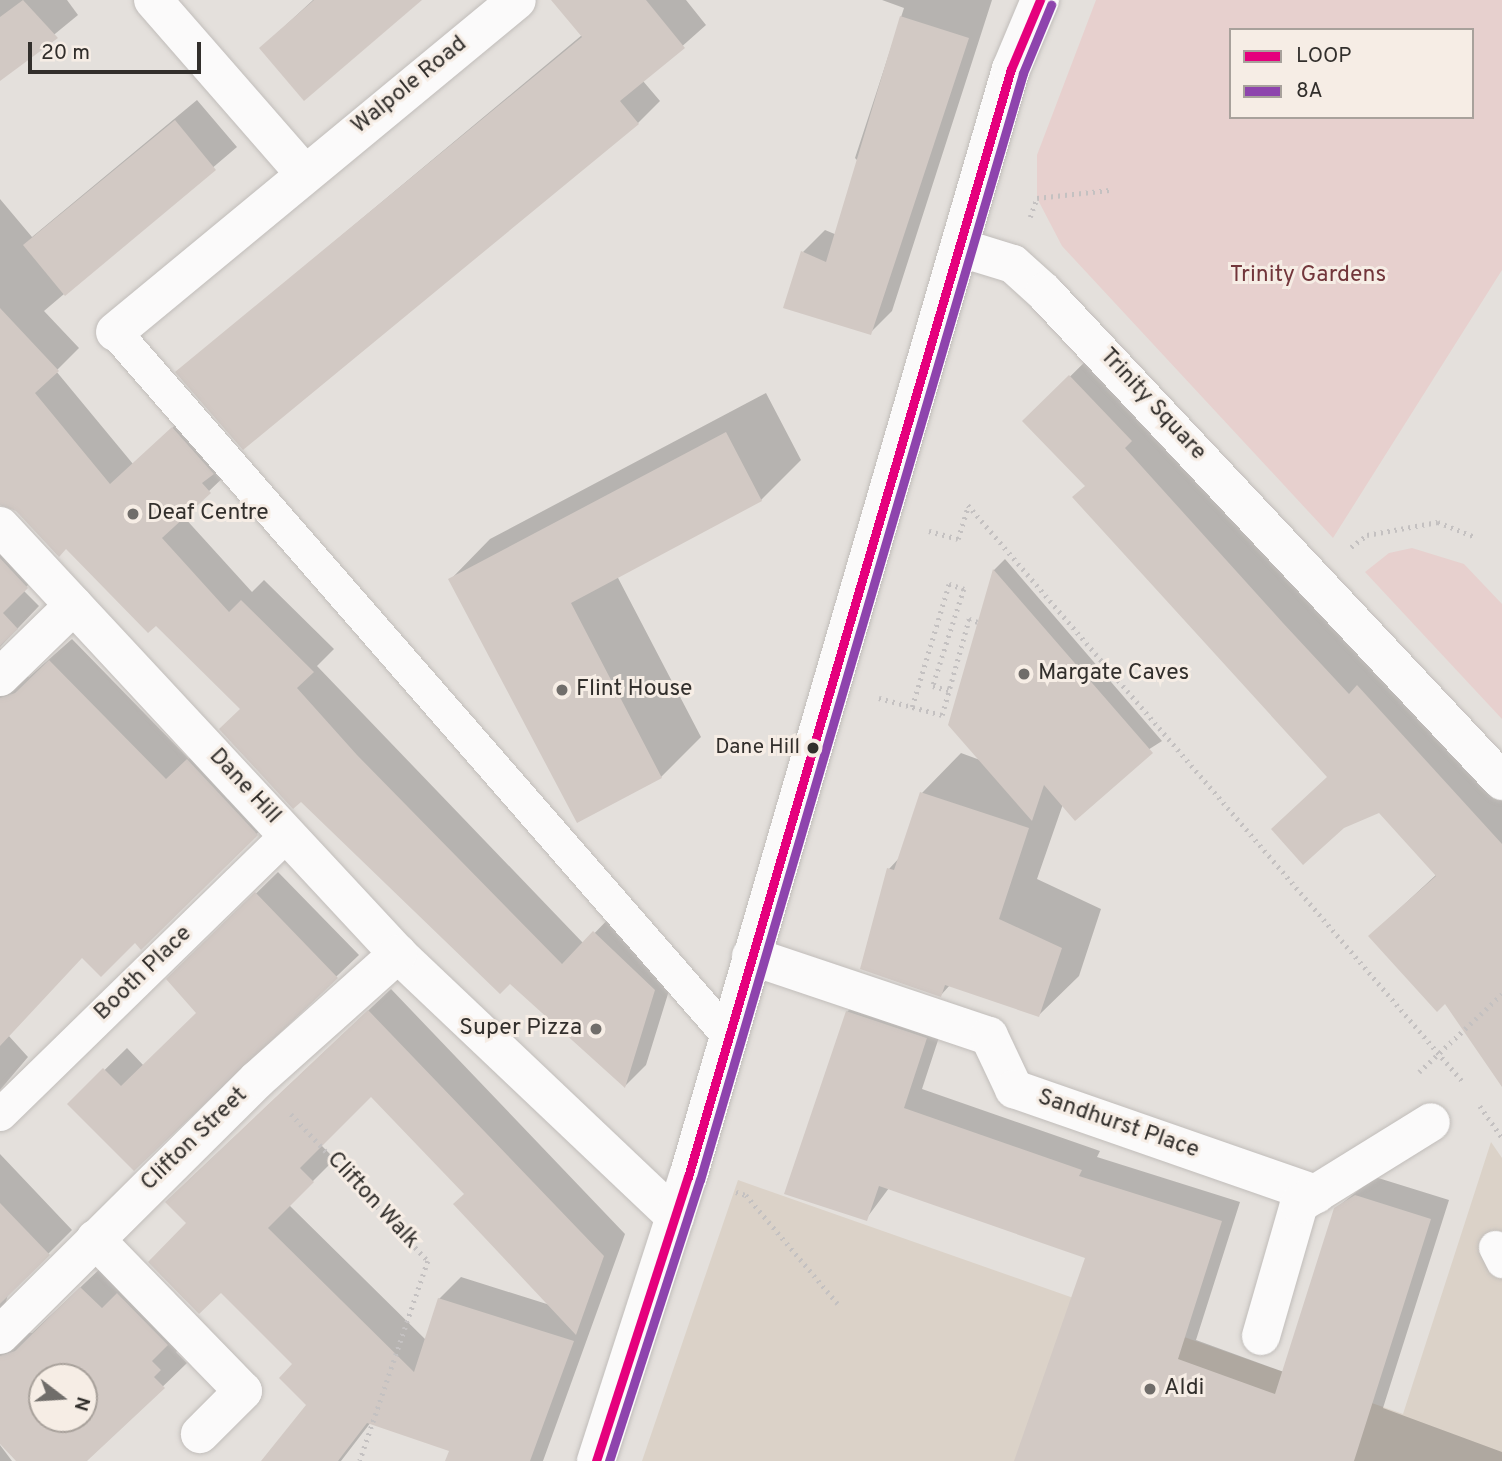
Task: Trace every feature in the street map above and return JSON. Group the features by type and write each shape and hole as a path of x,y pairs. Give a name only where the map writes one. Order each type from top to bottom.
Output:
{"street":[{"path":"153,0 303,172"},
{"name":"Walpole Road","path":"115,332 303,172 517,0"},
{"path":"596,1461 688,1177 725,1032 751,956 961,248 1011,69 1040,0"},
{"name":"Trinity Square","path":"961,248 1013,264 1502,781"},
{"name":"Dane Hill","path":"0,526 398,954 675,1217"},
{"path":"0,677 74,605"},
{"name":"Clifton Street","path":"0,1335 258,1079 398,954"},
{"name":"Sandhurst Place","path":"751,956 989,1036 1014,1089 1316,1194"},
{"path":"1261,1336 1299,1204 1431,1122"},
{"path":"95,1239 243,1391 200,1434"}],"lane":[{"path":"115,332 725,1032"},
{"name":"Booth Place","path":"0,1114 287,834"}],"path":[{"path":"1013,264 1037,198 1110,190"},
{"path":"958,539 968,505 1439,1047 1502,994"},
{"path":"1313,579 1367,535 1438,522 1473,536"},
{"path":"948,690 933,686 964,589 949,584 912,707 942,715 969,619 978,622"},
{"name":"Clifton Walk","path":"258,1079 428,1261 360,1461"},
{"path":"688,1177 746,1195 838,1304"}],"shaded area":[{"path":"1491,1142 1502,1158 1502,1461 642,1461 738,1180 1403,1414"}],"green space":[{"name":"Trinity Gardens","path":"1096,0 1502,0 1502,270 1333,538 1062,246 1037,198 1037,155"},
{"path":"1412,548 1464,564 1502,604 1502,719 1365,572 1389,553"}],"building":[{"path":"23,0 58,38 0,81 0,17"},
{"path":"314,0 422,0 304,101 259,48"},
{"path":"551,0 646,0 685,48 620,101 639,124 243,450 175,372 582,37"},
{"path":"900,16 969,38 871,335 783,308 801,251 826,262"},
{"path":"175,120 216,170 65,296 23,245"},
{"path":"0,308 59,371 35,393 110,484 172,427 214,474 202,483 211,493 162,538 229,612 241,600 314,672 297,688 357,755 562,964 593,931 655,990 625,1088 510,984 500,994 301,802 293,809 219,729 240,709 156,626 148,633 66,549 59,557 16,511 0,505"},
{"path":"1069,375 1132,441 1125,448 1283,623 1349,694 1357,685 1502,844 1502,1087 1445,1004 1437,1012 1368,936 1436,876 1379,813 1344,828 1303,865 1271,829 1327,777 1072,497 1085,486 1022,421"},
{"name":"Flint House","path":"726,432 762,501 571,603 662,778 577,823 448,579"},
{"path":"0,558 28,588 3,613 18,629 0,646"},
{"name":"Margate Caves","path":"993,569 1153,753 1075,821 1044,785 1032,821 948,725"},
{"path":"49,660 166,779 187,759 258,835 141,950 135,943 101,977 82,958 0,1046 0,698 15,693"},
{"path":"920,792 1029,828 999,919 1062,948 1039,1017 945,985 941,997 860,969 887,868 894,870"},
{"path":"255,892 338,978 134,1171 67,1104 103,1068 121,1086 196,1013 166,979"},
{"path":"368,1010 604,1256 576,1335 453,1204 464,1194 371,1097 300,1168 314,1182 268,1228 414,1372 438,1298 574,1341 530,1461 445,1461 449,1451 367,1423 338,1461 261,1461 306,1405 279,1378 292,1364 221,1293 199,1314 148,1262 186,1223 165,1202"},
{"path":"846,1011 927,1038 904,1108 1082,1170 1079,1176 1222,1221 1178,1359 1275,1394 1334,1208 1355,1195 1431,1219 1354,1461 1014,1461 1085,1258 879,1186 867,1221 784,1194"},
{"path":"0,1203 50,1255 0,1304"},
{"path":"80,1287 102,1308 117,1293 168,1345 152,1361 161,1370 154,1377 165,1388 87,1461 16,1461 0,1444 0,1356 15,1351"}],"transit line":[{"name":"LOOP","path":"596,1461 688,1177 1011,69 1040,0"},
{"name":"8A","path":"609,1461 700,1180 1023,73 1051,5"}],"place":[{"name":"Deaf Centre","path":"133,514"},
{"name":"Margate Caves","path":"1024,674"},
{"name":"Flint House","path":"562,690"},
{"name":"Dane Hill","path":"813,748"},
{"name":"Super Pizza","path":"596,1029"},
{"name":"Aldi","path":"1150,1389"}]}
